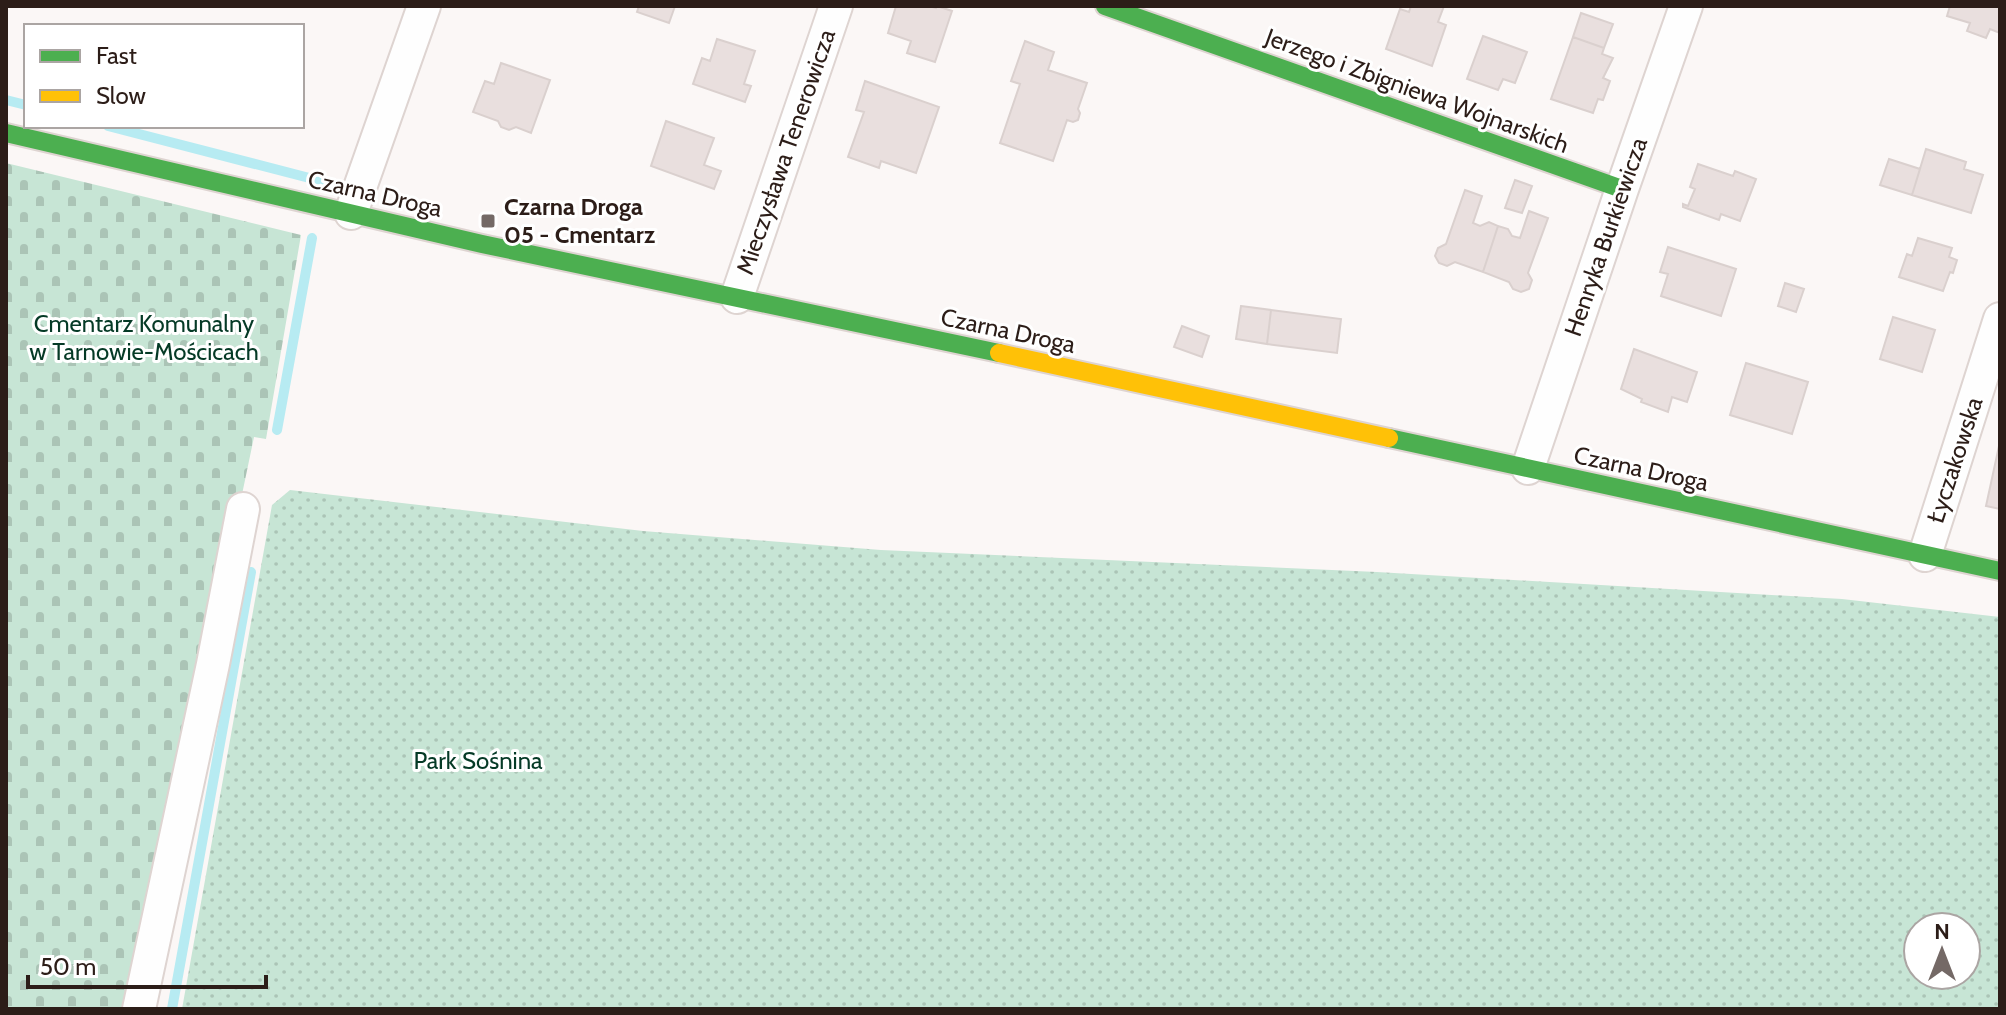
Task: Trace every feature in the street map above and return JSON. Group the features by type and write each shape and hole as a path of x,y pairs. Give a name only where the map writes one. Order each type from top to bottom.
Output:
{"street":[{"path":"351,213 424,6"},
{"name":"Mieczysława Tenerowicza","path":"737,297 836,6"},
{"name":"Jerzego i Zbigniewa Wojnarskich","path":"1105,6 1622,189"},
{"name":"Henryka Burkiewicza","path":"1528,468 1686,6"},
{"name":"Czarna Droga","path":"6,133 482,244 2000,571"},
{"name":"Łyczakowska","path":"1925,555 2000,319"},
{"path":"139,1009 243,509"}],"green space":[{"name":"Cmentarz Komunalny w Tarnowie-Mościcach","path":"6,163 301,235 266,439 254,437 240,504 154,1009 6,1009"},
{"name":"Park Sośnina","path":"290,490 643,531 881,550 1377,572 1842,599 2000,617 2000,1009 182,1009 272,505"}],"building":[{"path":"639,6 675,6 669,23 637,12"},
{"path":"896,6 937,6 952,11 935,62 907,53 911,41 888,33"},
{"path":"1411,6 1444,6 1438,22 1446,25 1432,66 1386,49 1400,9 1409,12"},
{"path":"1950,6 2000,6 2000,33 1990,29 1986,38 1967,31 1970,23 1947,16"},
{"path":"1581,13 1613,24 1604,48 1573,37"},
{"path":"1483,36 1527,52 1515,83 1503,79 1498,90 1467,79"},
{"path":"1573,37 1604,48 1602,54 1613,58 1603,78 1610,81 1603,100 1598,99 1593,113 1551,99"},
{"path":"717,39 755,51 744,84 751,86 745,102 693,84 702,58 710,61"},
{"path":"1025,41 1054,52 1048,70 1087,83 1078,109 1078,120 1067,120 1053,161 1000,143 1020,84 1011,81"},
{"path":"501,63 550,80 531,133 516,127 509,130 501,127 498,121 473,112 485,81 494,84"},
{"path":"865,81 939,107 916,173 881,161 879,168 848,157 864,112 856,110"},
{"path":"666,121 714,138 704,165 721,171 714,189 651,166"},
{"path":"1926,149 1966,162 1964,169 1983,175 1971,213 1912,195"},
{"path":"1889,159 1920,169 1912,195 1880,185"},
{"path":"1698,164 1733,176 1735,171 1756,179 1740,221 1721,214 1719,220 1683,207 1683,204 1688,206 1695,189 1690,187"},
{"path":"1515,180 1532,186 1522,213 1505,208"},
{"path":"1465,190 1482,196 1473,223 1480,226 1489,222 1498,226 1483,272 1455,262 1447,266 1439,263 1435,256 1438,248 1446,244"},
{"path":"1529,211 1548,218 1528,273 1532,280 1529,289 1521,292 1513,289 1509,282 1483,272 1498,226 1520,238"},
{"path":"1918,238 1952,248 1949,257 1957,260 1943,291 1899,277 1907,254 1912,256"},
{"path":"1668,247 1736,269 1721,316 1661,296 1668,274 1660,272"},
{"path":"1785,283 1804,289 1796,312 1778,306"},
{"path":"1241,306 1271,310 1267,344 1236,339"},
{"path":"1271,310 1341,319 1337,353 1267,344"},
{"path":"1893,317 1935,330 1922,372 1880,359"},
{"path":"1182,326 1209,336 1202,357 1174,347"},
{"path":"1634,349 1697,372 1687,402 1672,397 1668,412 1641,402 1642,399 1621,389"},
{"path":"1746,363 1808,382 1792,434 1730,415"},
{"path":"2000,446 2000,509 1986,506"}],"waterway":[{"path":"6,100 24,104"},
{"path":"116,128 321,181 320,187"},
{"path":"277,430 312,238"},
{"path":"172,1009 251,572"}],"traffic: fast":[{"path":"1105,6 1622,189"},
{"path":"6,133 482,244 999,353"},
{"path":"1389,438 2000,571"}],"traffic: slow":[{"path":"999,353 1389,438"}],"place":[{"name":"Czarna Droga 05 - Cmentarz","path":"488,221"}]}
